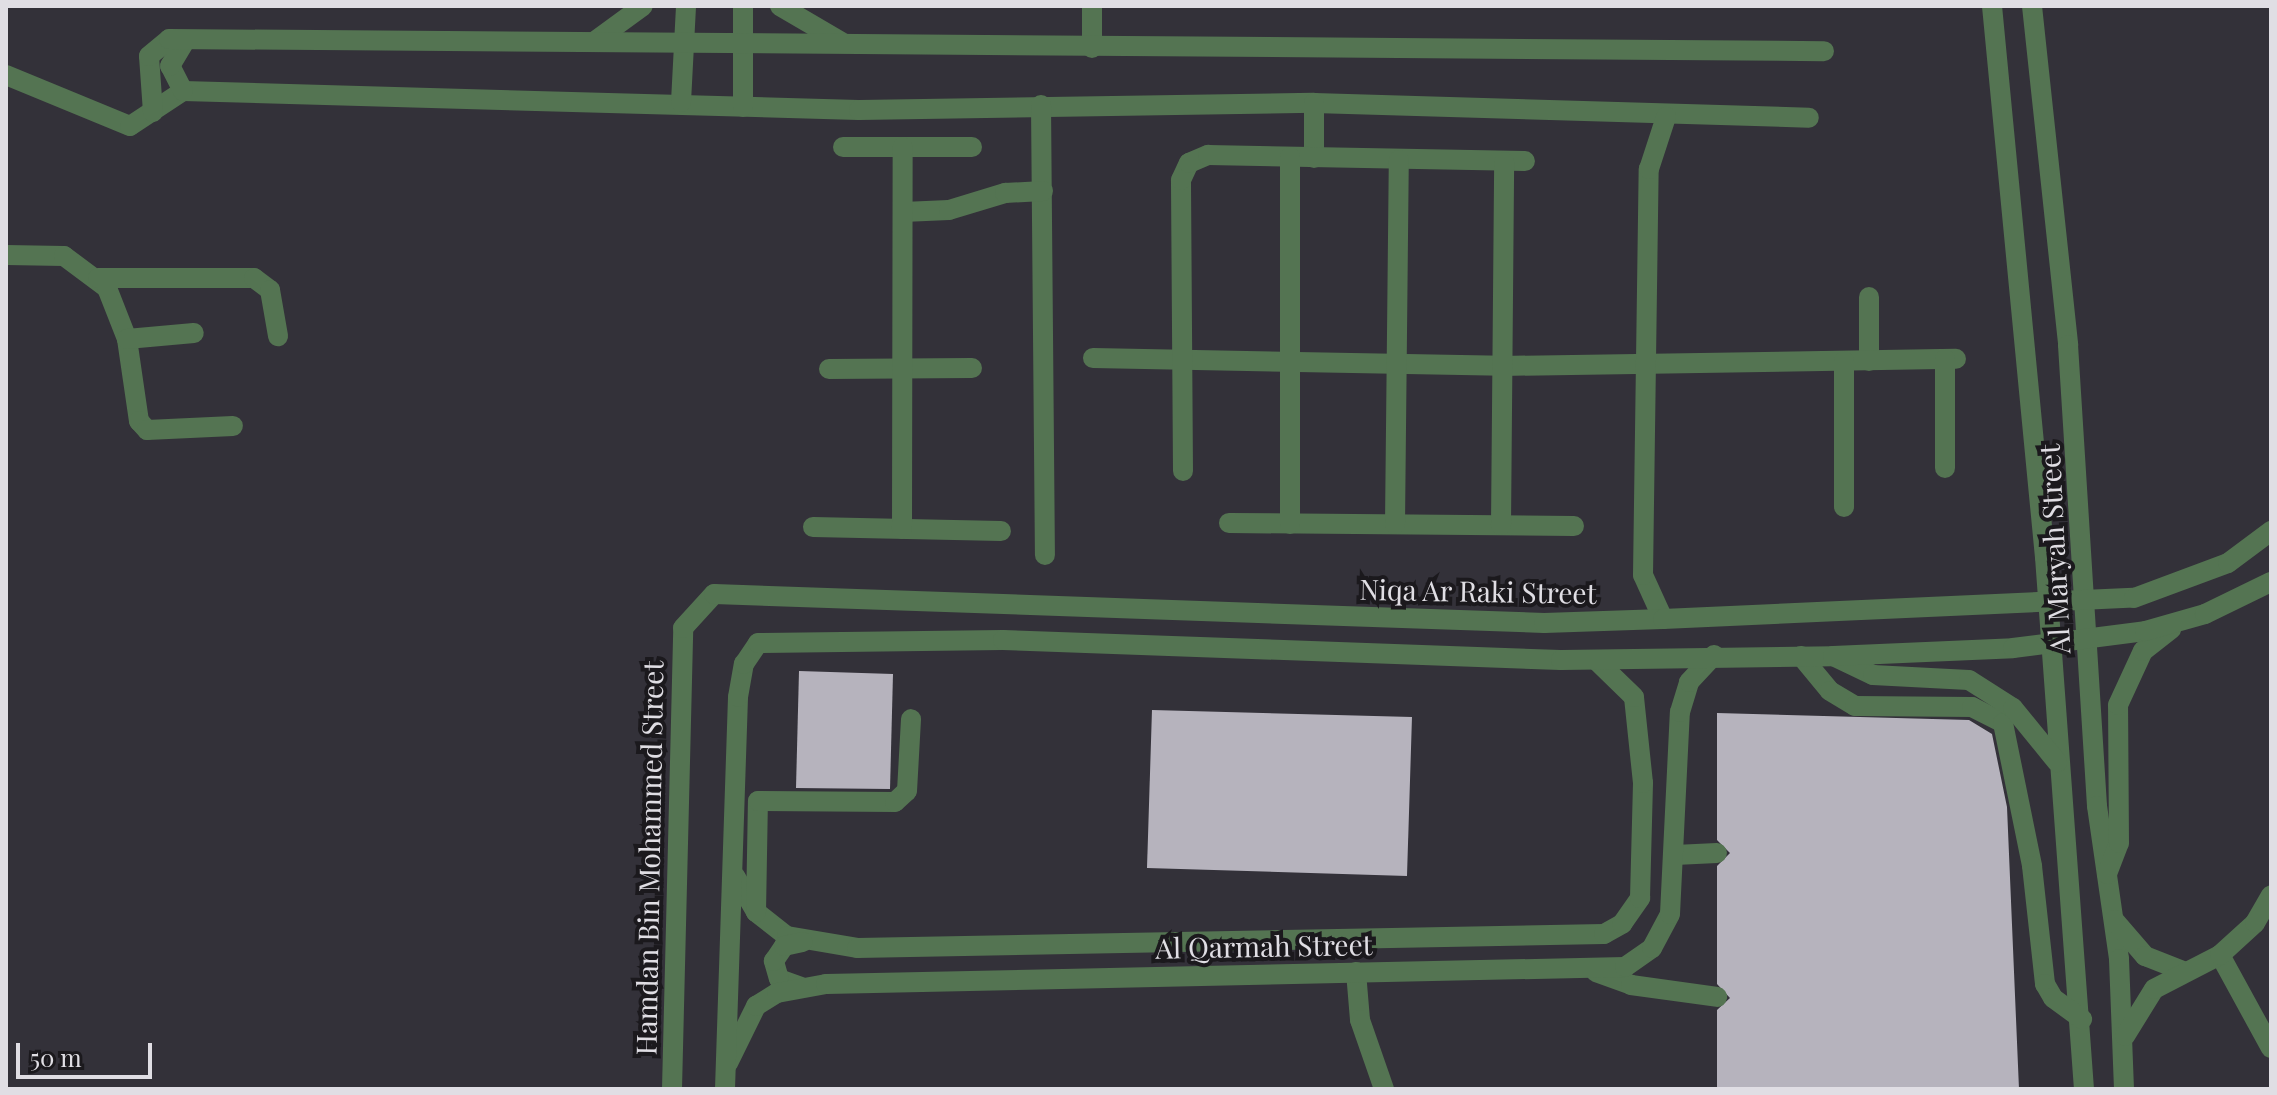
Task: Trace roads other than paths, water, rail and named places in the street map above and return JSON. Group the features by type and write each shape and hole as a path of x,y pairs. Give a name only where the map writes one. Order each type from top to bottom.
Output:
{"street":[{"path":"595,41 643,6"},
{"path":"681,102 686,6"},
{"path":"743,6 743,107"},
{"path":"780,6 854,47"},
{"path":"1092,6 1092,48"},
{"name":"Al Maryah Street","path":"1992,6 2048,601 2058,763 2082,1019 2084,1089"},
{"name":"Al Maryah Street","path":"2032,6 2068,345 2088,639 2124,1039 2124,1089"},
{"path":"153,112 151,51 164,40 684,40 854,47 1824,51"},
{"path":"183,91 170,66 185,41"},
{"path":"6,75 123,125 143,122 183,91 681,102 743,107 1314,103 1666,117 1809,118"},
{"path":"1314,103 1314,158"},
{"path":"1045,555 1043,191 1046,105"},
{"path":"1663,619 1643,575 1649,169 1666,117"},
{"path":"843,147 972,147"},
{"path":"902,529 903,147"},
{"path":"1183,471 1185,168 1208,155 1514,161 1502,366 1501,525"},
{"path":"1290,157 1290,524"},
{"path":"1395,524 1399,160"},
{"path":"903,212 949,210 1005,193 1043,191"},
{"path":"6,255 64,256 98,278 127,339 139,421 147,430 233,426"},
{"path":"98,278 254,278 270,290 278,336"},
{"path":"1869,297 1869,361"},
{"path":"127,339 194,333"},
{"path":"1093,358 1502,366 1950,359 1945,468"},
{"path":"1844,361 1844,507"},
{"path":"829,369 972,368"},
{"path":"1229,523 1574,526"},
{"path":"813,527 1001,531"},
{"name":"Niqa Ar Raki Street","path":"683,628 704,599 730,592 1342,617 1663,619 2087,600 2167,589 2228,563 2271,531"},
{"path":"725,1082 738,697 744,664 758,643 1003,640 1596,660 1714,655 1833,656 2050,644 2088,639 2175,624 2268,587"},
{"path":"2107,874 2119,843 2118,705 2143,651 2175,624"},
{"name":"Hamdan Bin Mohammed Street","path":"672,1089 683,628"},
{"name":"Al Qarmah Street","path":"725,1082 756,1006 804,987 879,980 1592,970 1625,967 1660,937 1670,914 1683,697 1714,655"},
{"path":"1801,656 1830,691 1855,706 1972,707 2003,723 2032,866 2045,984 2053,998 2082,1019"},
{"path":"1833,656 1860,672 1969,680 2013,708 2058,763"},
{"name":"Al Qarmah Street","path":"734,873 756,912 803,942 898,949 1604,934 1622,924 1640,898 1643,783 1634,697 1596,660"},
{"path":"756,912 758,801 895,802 907,791 911,719"},
{"path":"1643,783 1657,756 1678,764"},
{"path":"1675,855 1717,853"},
{"path":"2124,1039 2154,989 2183,971 2220,955 2263,928 2271,895"},
{"path":"2114,919 2145,956 2183,971"},
{"path":"803,942 784,946 774,961 779,979 804,987"},
{"path":"2220,955 2271,1048"},
{"path":"1592,970 1631,985 1717,997"},
{"path":"1356,972 1360,1020 1384,1089"}]}
